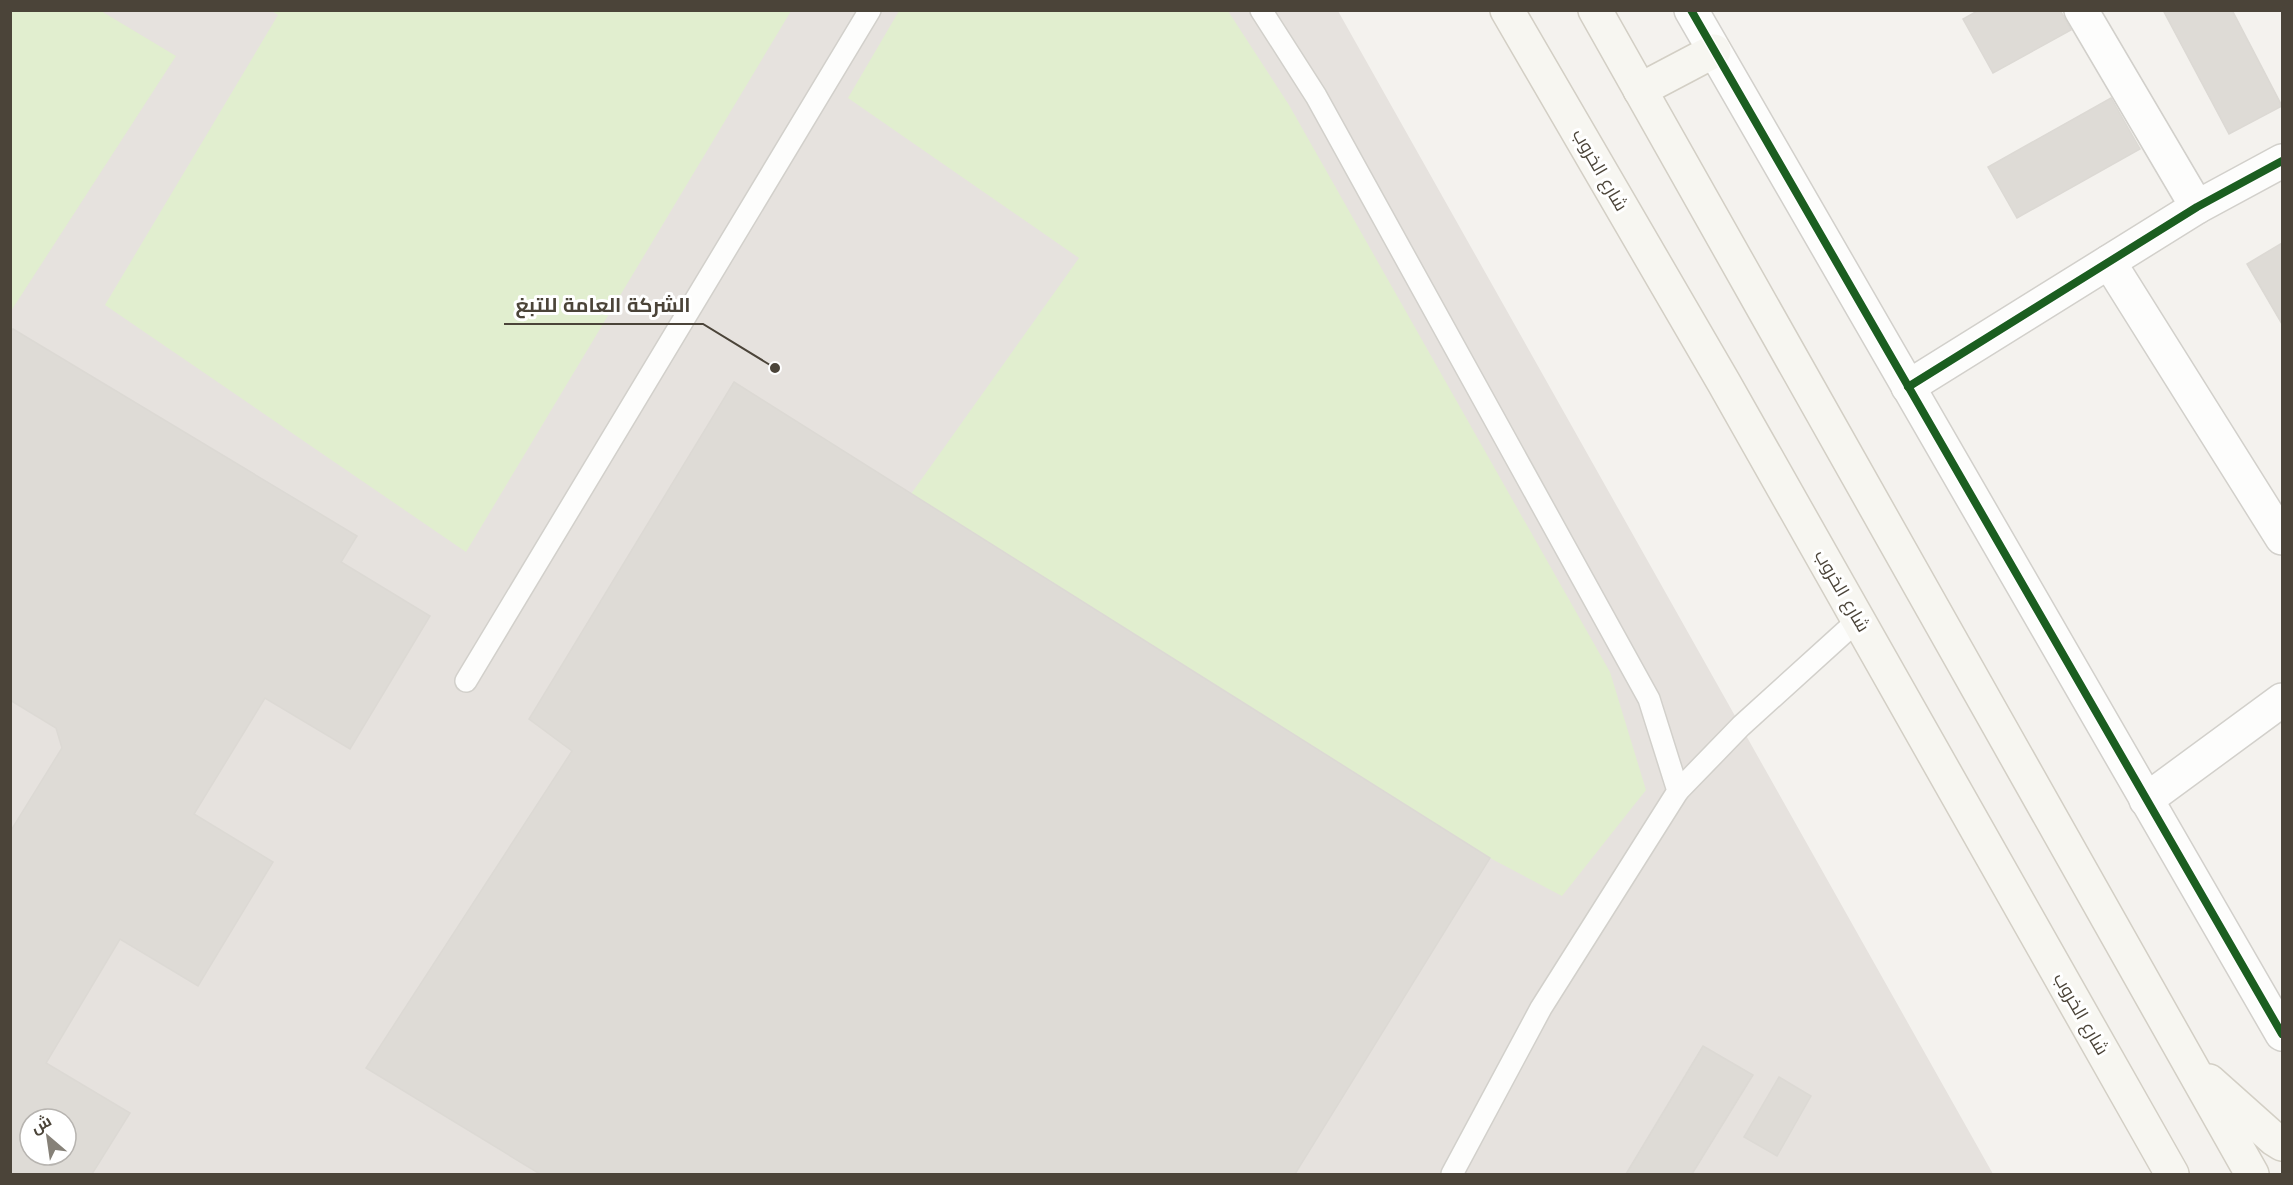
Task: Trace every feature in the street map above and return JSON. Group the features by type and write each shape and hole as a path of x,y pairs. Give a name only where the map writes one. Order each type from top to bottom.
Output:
{"main road":[{"name":"شارع الخروب","path":"1507,10 1724,383 2172,1174"},
{"path":"1595,10 2252,1174"},
{"path":"1640,90 1714,51"},
{"path":"2188,1062 2274,1139 2283,1144"}],"street":[{"path":"1691,10 2283,1034"},
{"path":"2081,10 2197,207"},
{"path":"1908,387 2197,207 2283,161"},
{"path":"2109,262 2283,538"},
{"path":"2146,800 2283,700"}],"lane":[{"path":"466,681 870,10"},
{"path":"1261,10 1316,96 1649,699 1678,791"},
{"path":"1452,1174 1541,1008 1678,791 1741,726 1858,620"}],"shaded area":[{"path":"10,11 1338,11 1993,1174 11,1174"}],"green space":[{"path":"10,11 101,11 176,56 11,311"},
{"path":"272,11 791,11 466,552 105,305 278,15"},
{"path":"899,11 1228,11 1289,105 1610,672 1646,790 1562,896 1490,858 911,494 1079,258 848,98"}],"building":[{"path":"1979,10 2060,10 2071,30 1993,73 1963,19"},
{"path":"2163,10 2232,10 2282,106 2229,134"},
{"path":"2111,98 2140,149 2017,218 1988,167"},
{"path":"2282,243 2282,324 2247,264"},
{"path":"13,329 357,536 341,562 430,616 350,749 265,698 194,814 273,862 198,986 120,939 46,1063 130,1113 92,1174 10,1174 10,832 62,748 56,728 10,700 10,332"},
{"path":"734,382 1490,858 1295,1174 540,1174 366,1068 572,751 529,719"},
{"path":"1703,1046 1753,1075 1692,1174 1626,1174"},
{"path":"1779,1077 1811,1096 1777,1156 1744,1137"}],"cycle path":[{"path":"1691,10 2282,1034"},
{"path":"1908,387 2197,207 2282,161"}],"place":[{"name":"الشركة العامة للتبغ","path":"775,368"}]}
